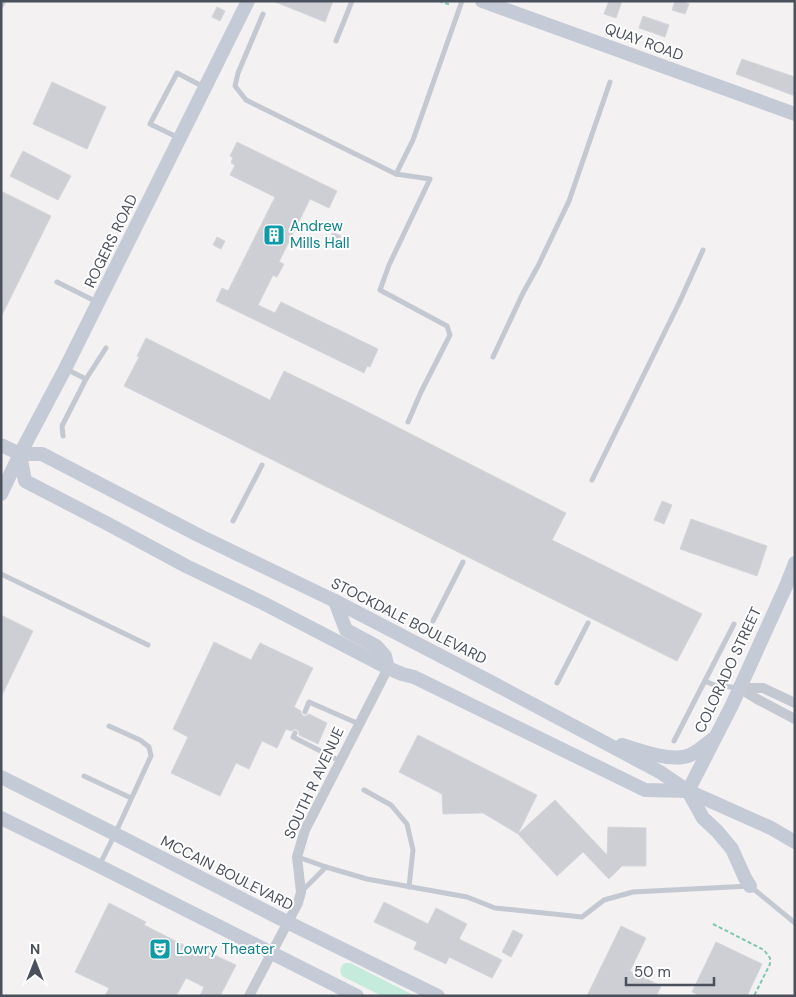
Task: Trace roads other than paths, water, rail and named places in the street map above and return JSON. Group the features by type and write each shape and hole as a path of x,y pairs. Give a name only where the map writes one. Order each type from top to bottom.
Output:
{"main road":[{"name":"ROGERS ROAD","path":"1,494 248,1"},
{"name":"QUAY ROAD","path":"482,1 795,114"},
{"name":"STOCKDALE BOULEVARD","path":"1,445 20,454 42,454 200,536 335,601 599,739 660,772 688,791 771,828 795,842"},
{"path":"20,454 25,481 186,566 388,668 414,677 646,790 688,791 703,818 732,849 750,886"},
{"name":"COLORADO STREET","path":"688,791 732,705 795,563"},
{"path":"335,601 346,630 376,646 385,656 388,668"},
{"path":"599,739 666,756 684,757 714,738"},
{"name":"MCCAIN BOULEVARD","path":"1,777 438,996"},
{"path":"1,818 357,996"},
{"path":"1,825 34,834"},
{"path":"771,828 795,831"}],"street":[{"name":"SOUTH R AVENUE","path":"249,996 296,908 301,892 297,857 305,830 388,668"},
{"path":"739,688 763,688 795,703"},
{"path":"739,688 795,719"}],"lane":[{"path":"1,6 4,1"},
{"path":"336,41 352,1"},
{"path":"396,174 414,140 462,1"},
{"path":"264,14 238,73 235,86 246,100 396,174 430,179 380,290 447,326 450,335 408,422"},
{"path":"180,138 150,124 177,74 204,88"},
{"path":"493,357 569,201 610,82"},
{"path":"592,480 703,250"},
{"path":"57,282 98,303"},
{"path":"63,436 62,426 86,379 106,348"},
{"path":"65,369 86,379"},
{"path":"233,521 262,465"},
{"path":"433,621 463,562"},
{"path":"1,574 148,645"},
{"path":"557,683 588,623"},
{"path":"674,741 734,624"},
{"path":"705,680 714,685 739,688"},
{"path":"304,712 310,702 359,724"},
{"path":"99,866 151,756 149,747 140,740 109,726"},
{"path":"295,733 292,737 340,761"},
{"path":"84,776 131,798"},
{"path":"364,790 391,804 407,824 413,850 408,887"},
{"path":"297,857 367,879 467,897 495,908 582,917 604,900 633,892 750,886 795,923"},
{"path":"301,892 326,867"}],"place":[{"name":"Andrew Mills Hall","path":"274,235"},
{"name":"Lowry Theater","path":"160,949"}]}
